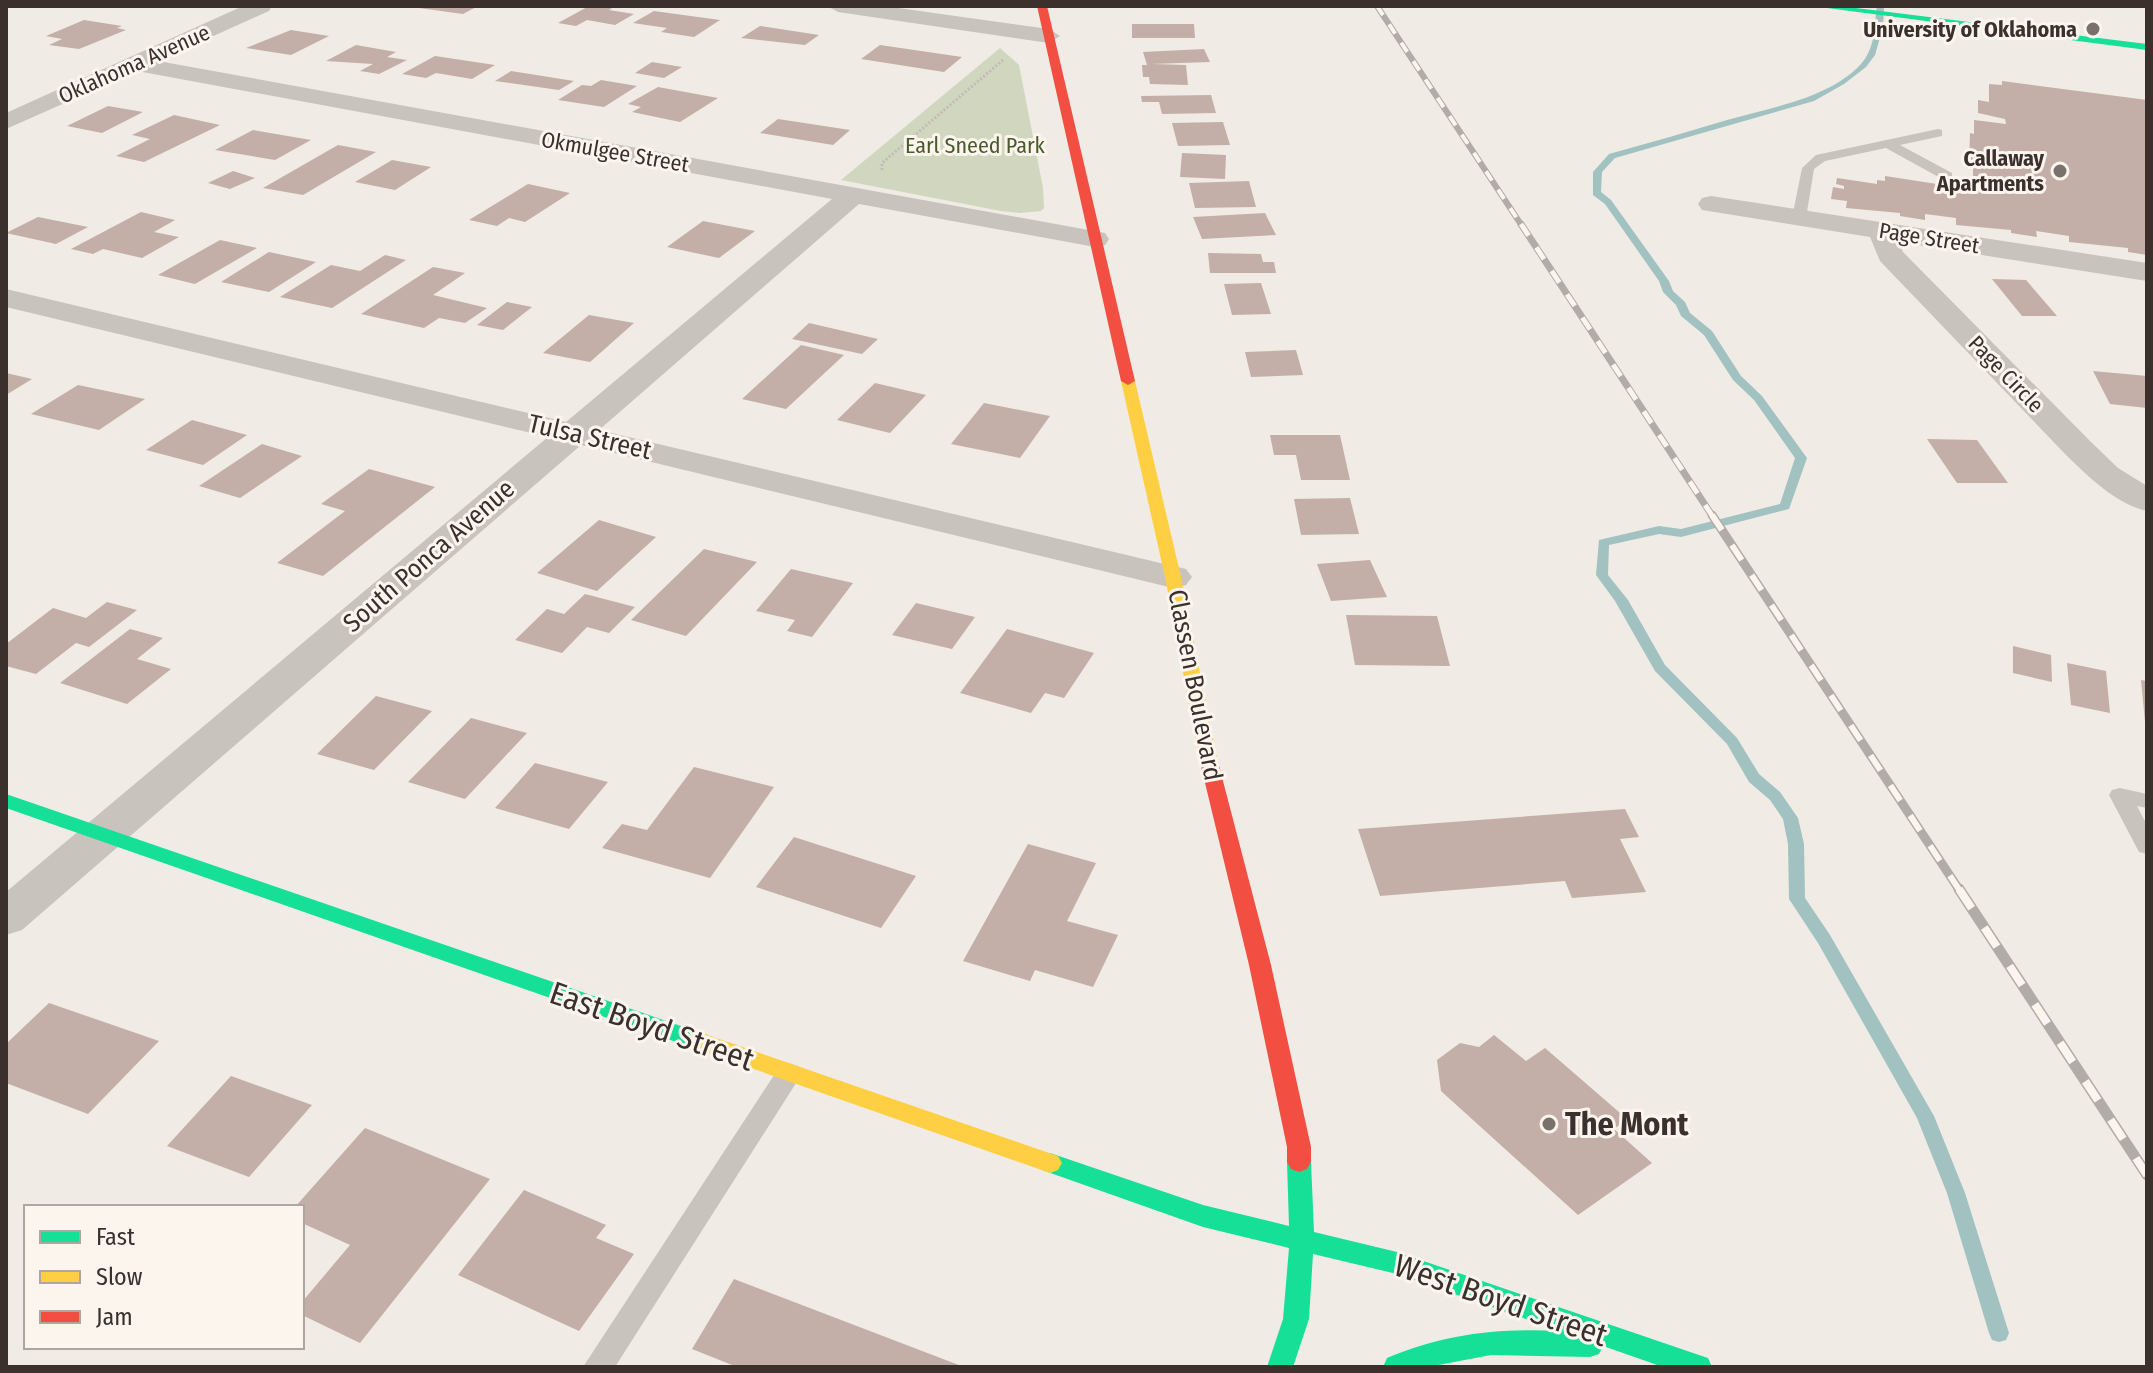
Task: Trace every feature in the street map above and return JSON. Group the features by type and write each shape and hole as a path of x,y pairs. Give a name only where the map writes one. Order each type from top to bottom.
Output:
{"main road":[{"name":"Classen Boulevard","path":"1042,6 1173,577 1215,791 1260,965 1299,1147 1302,1239 1296,1319 1280,1367"},
{"path":"1817,6 2147,47"},
{"name":"East Boyd Street","path":"6,801 1203,1216 1302,1239"},
{"name":"West Boyd Street","path":"1302,1239 1397,1263 1699,1367"},
{"path":"1396,1367 1413,1357 1470,1345 1545,1341 1646,1350"}],"street":[{"name":"Oklahoma Avenue","path":"6,122 261,6"},
{"path":"838,6 1050,40"},
{"name":"Okmulgee Street","path":"135,64 1095,239"},
{"name":"South Ponca Avenue","path":"6,918 573,433 858,196"},
{"name":"Page Street","path":"1711,204 2147,272"},
{"name":"Page Circle","path":"1882,231 1890,255 2079,449 2106,475 2147,501"},
{"name":"Tulsa Street","path":"6,298 1173,577"}],"lane":[{"path":"1799,218 1808,168 1821,158 1938,133"},
{"path":"1887,143 1947,176"},
{"path":"2147,801 2120,795 2147,846"},
{"path":"598,1367 789,1073"}],"path":[{"path":"858,196 884,180 882,163 1017,49 1050,40"}],"green space":[{"name":"Earl Sneed Park","path":"1000,48 1019,65 1043,188 1044,208 1041,211 1001,211 841,180"}],"building":[{"path":"478,6 463,14 419,8"},
{"path":"589,6 615,6 609,10 634,14 615,25 587,20 576,26 558,23"},
{"path":"654,11 720,20 694,37 661,32 667,28 633,23"},
{"path":"84,20 122,26 117,28 126,30 79,49 49,45 62,39 46,36"},
{"path":"1132,24 1194,24 1195,38 1132,38"},
{"path":"760,26 819,35 805,45 741,38"},
{"path":"291,30 329,36 291,55 246,48"},
{"path":"356,45 396,52 387,57 407,60 379,74 360,71 373,64 326,61"},
{"path":"880,45 962,57 944,72 861,59"},
{"path":"1204,49 1210,62 1152,64 1186,65 1188,85 1150,84 1149,77 1143,77 1142,65 1147,65 1143,52"},
{"path":"435,56 495,65 472,79 436,73 426,78 402,74"},
{"path":"652,62 682,67 664,78 635,73"},
{"path":"511,71 574,81 559,90 495,81"},
{"path":"601,80 637,86 604,107 558,100 582,85 591,86"},
{"name":"Callaway Apartments","path":"2002,81 2147,100 2147,255 2128,252 2128,248 2069,242 2069,236 2036,231 2037,237 2011,233 2011,230 1956,225 1956,218 1925,214 1925,220 1900,216 1900,213 1846,208 1847,201 1831,199 1833,187 1844,189 1844,186 1836,184 1837,178 1877,184 1877,180 1885,181 1885,176 1950,186 1950,191 1963,194 1962,187 1982,188 1982,183 1998,185 1973,180 1973,165 1969,165 1970,133 1974,134 1974,120 2006,124 2005,119 1978,113 1978,100 1989,102 1989,84 2002,85"},
{"path":"658,87 718,98 680,122 632,112 641,107 628,104"},
{"path":"1211,95 1216,113 1162,114 1159,102 1142,102 1141,96"},
{"path":"108,106 143,112 102,133 67,126"},
{"path":"174,115 220,125 144,162 116,156 150,139 132,135"},
{"path":"778,119 850,130 833,145 760,133"},
{"path":"1223,122 1230,145 1178,146 1172,123"},
{"path":"253,130 311,140 275,160 215,150"},
{"path":"338,145 376,152 303,195 263,188"},
{"path":"1182,153 1226,155 1225,179 1180,177"},
{"path":"392,160 431,167 395,190 355,182"},
{"path":"233,171 255,178 230,189 208,183"},
{"path":"1249,181 1256,207 1195,208 1189,183"},
{"path":"528,184 570,193 525,222 509,218 497,226 469,220"},
{"path":"141,212 175,220 154,232 179,237 142,258 103,249 93,254 71,249"},
{"path":"1265,213 1276,235 1202,239 1193,217"},
{"path":"38,217 88,227 56,244 6,233"},
{"path":"703,221 755,231 719,258 667,247"},
{"path":"220,240 257,248 195,284 158,275"},
{"path":"269,252 316,262 269,292 221,282"},
{"path":"1208,253 1261,254 1263,262 1274,262 1276,273 1210,273"},
{"path":"385,255 406,260 332,308 280,297 331,265 360,271"},
{"path":"433,267 465,273 433,295 487,308 465,323 439,318 424,328 361,314"},
{"path":"1992,279 2026,280 2057,316 2022,316"},
{"path":"1261,283 1271,314 1232,315 1224,284"},
{"path":"507,302 532,307 503,330 477,325"},
{"path":"589,315 634,323 590,362 543,353"},
{"path":"809,323 878,339 862,354 792,339"},
{"path":"801,345 844,355 786,409 742,399"},
{"path":"1296,350 1303,375 1251,377 1245,352"},
{"path":"2093,371 2147,376 2147,408 2110,404"},
{"path":"6,373 32,379 6,395"},
{"path":"875,383 926,395 890,433 837,420"},
{"path":"78,385 145,399 99,430 31,414"},
{"path":"984,403 1050,416 1020,458 951,444"},
{"path":"192,420 247,435 203,465 146,450"},
{"path":"1270,435 1340,435 1350,480 1301,480 1296,455 1274,455"},
{"path":"1927,439 1977,440 2008,483 1957,483"},
{"path":"262,444 302,456 240,498 199,486"},
{"path":"369,469 435,487 323,576 277,563 345,511 321,504"},
{"path":"1350,498 1359,534 1301,535 1294,499"},
{"path":"599,520 656,537 597,591 537,573"},
{"path":"704,549 757,562 686,636 631,620"},
{"path":"1370,560 1387,597 1331,601 1317,564"},
{"path":"791,569 853,583 812,637 787,631 795,620 756,611"},
{"path":"585,594 635,607 609,633 587,627 562,653 515,640 547,609 564,614"},
{"path":"107,602 137,610 89,647 76,643 36,674 6,666 6,644 53,608 86,618"},
{"path":"916,603 975,617 952,649 892,635"},
{"path":"1346,615 1437,616 1450,666 1355,665"},
{"path":"130,629 163,638 137,659 171,669 127,704 60,683"},
{"path":"1007,629 1094,653 1064,698 1045,693 1031,713 960,693"},
{"path":"2013,646 2051,655 2052,682 2013,673"},
{"path":"2067,663 2106,671 2110,713 2071,705"},
{"path":"2141,680 2147,681 2145,722"},
{"path":"376,696 432,711 374,770 317,754"},
{"path":"471,718 527,733 465,799 408,782"},
{"path":"535,763 608,782 569,829 495,808"},
{"path":"694,767 774,787 710,878 602,848 622,824 647,830"},
{"path":"1625,809 1639,837 1620,839 1646,892 1572,898 1565,881 1380,896 1358,829"},
{"path":"794,837 916,876 881,928 756,887"},
{"path":"1028,844 1096,863 1067,921 1118,935 1093,987 1035,970 1030,981 963,961"},
{"path":"49,1003 159,1041 88,1114 6,1083 6,1044"},
{"name":"The Mont","path":"1494,1035 1526,1061 1545,1048 1627,1119 1614,1129 1652,1163 1578,1215 1441,1091 1437,1060 1460,1043 1479,1047"},
{"path":"231,1076 312,1105 249,1177 167,1146"},
{"path":"365,1128 490,1179 360,1343 304,1316 304,1300 350,1245 304,1224 304,1205 297,1205"},
{"path":"524,1190 606,1225 596,1238 634,1254 579,1331 458,1275"},
{"path":"734,1279 964,1367 737,1367 692,1349"}],"waterway":[{"path":"1880,7 1877,43 1871,55 1864,66 1841,82 1811,99 1612,156 1598,172 1596,193 1608,202 1664,281 1668,292 1681,304 1685,314 1708,333 1737,378 1758,398 1801,458 1785,506 1681,533 1659,530 1603,543 1602,575 1621,600 1660,668 1732,741 1754,778 1775,796 1790,818 1796,844 1797,899 1824,939 1925,1116 1956,1193 1999,1333"}],"railway":[{"path":"1377,6 1522,226"},
{"path":"1521,224 1713,517"},
{"path":"1712,515 1960,891"},
{"path":"1959,889 2147,1175"}],"traffic: fast":[{"path":"1817,6 2147,47"},
{"path":"6,801 699,1041"},
{"path":"1280,1367 1296,1319 1302,1239 1299,1162"},
{"path":"1050,1163 1203,1216 1397,1263 1699,1367"},
{"path":"1396,1367 1443,1350 1491,1343 1590,1345"}],"traffic: slow":[{"path":"1128,381 1173,577 1208,758"},
{"path":"699,1041 1050,1163"}],"traffic: jam":[{"path":"1042,6 1128,381"},
{"path":"1208,758 1260,965 1299,1147 1299,1162"}],"place":[{"name":"University of Oklahoma","path":"2093,29"},
{"name":"Callaway Apartments","path":"2060,171"},
{"name":"The Mont","path":"1549,1124"}]}
